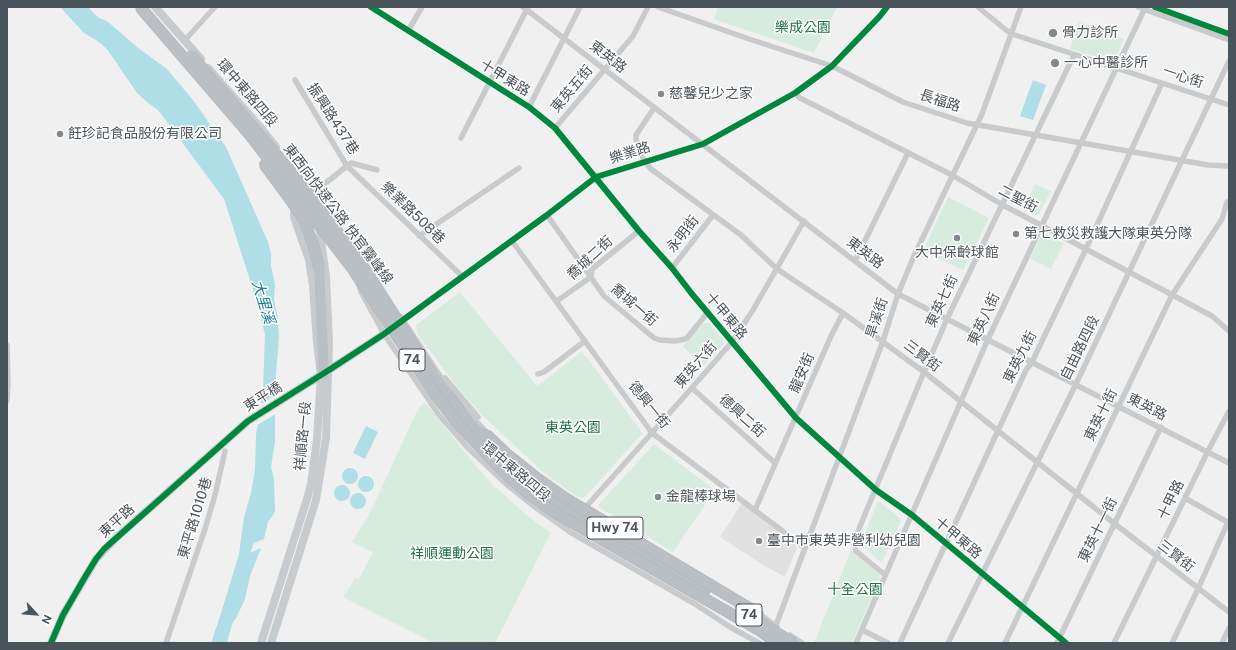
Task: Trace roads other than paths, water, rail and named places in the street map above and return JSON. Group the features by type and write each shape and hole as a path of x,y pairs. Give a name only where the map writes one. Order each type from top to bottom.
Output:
{"highway":[{"name":"東西向快速公路 快官霧峰線","path":"140,7 250,135 352,268 435,394 458,424 509,477 525,491 554,512 758,630 777,643"},
{"name":"東西向快速公路 快官霧峰線","path":"149,7 297,179 361,263 432,374 478,433 504,460 546,494 620,540 764,623 793,643"},
{"path":"212,90 299,212 313,244 319,268 322,375"},
{"name":"Hwy 74","path":"478,433 488,436 508,455 565,498 759,614"}],"street":[{"name":"環中東路四段","path":"155,7 260,127 345,236 380,284 447,386 470,415 534,482 581,514 740,607 759,614"},
{"path":"184,41 215,7"},
{"name":"十甲東路","path":"371,7 529,107 555,128 639,231 672,268 796,418 876,490 912,515 982,574 1023,606 1058,640 1066,643"},
{"path":"408,31 422,7"},
{"path":"529,107 580,7"},
{"name":"東英五街","path":"555,128 633,36 648,7"},
{"name":"長福路","path":"658,7 832,66 903,102 967,122 1208,165 1229,166"},
{"name":"樂業路","path":"384,334 512,241 596,177 703,144 795,92 832,66 887,7"},
{"name":"一心街","path":"978,7 1012,34 1229,105"},
{"name":"旱溪街","path":"770,643 883,341 898,294 952,175 982,114 1021,7"},
{"path":"1138,7 1229,40"},
{"path":"461,138 526,8"},
{"name":"東英路","path":"526,8 564,39 898,294 1229,463"},
{"name":"東英八街","path":"856,643 988,339 1144,10"},
{"name":"東英七街","path":"885,575 856,551 854,544 947,318 1074,55"},
{"name":"自由路四段","path":"948,643 1076,384 1229,61"},
{"name":"振興路437巷","path":"295,80 347,166 351,163 377,170"},
{"name":"東英九街","path":"900,643 1026,370 1032,362 1086,249 1162,83"},
{"name":"二聖街","path":"795,92 800,98 952,175 1002,204 1212,316 1229,331"},
{"name":"三賢街","path":"654,108 636,135 637,144 644,161 651,169 741,235 777,269 883,341 924,372 1114,524 1229,612"},
{"path":"855,261 908,153"},
{"path":"314,197 347,166"},
{"name":"樂業路508巷","path":"347,166 462,276"},
{"path":"419,236 519,168"},
{"name":"祥順路一段","path":"270,643 316,500 326,438 322,375 309,260 294,217 293,209 302,181"},
{"name":"祥順路一段","path":"261,643 296,536 311,484 317,439 322,375 326,284 314,197"},
{"name":"東英十街","path":"1005,643 1172,295 1222,219 1227,202"},
{"name":"喬城一街","path":"547,215 604,296 654,338 675,341 687,338 708,312"},
{"name":"永明街","path":"672,268 713,215"},
{"name":"東英六街","path":"585,508 732,342 753,310 804,221"},
{"name":"喬城二街","path":"557,301 591,277 592,270 639,231"},
{"name":"環中東路四段","path":"345,236 361,292 384,334 439,415 467,447 505,483 570,532 696,604 759,643"},
{"name":"德興一街","path":"512,241 652,433 805,548"},
{"name":"龍安街","path":"755,510 831,336 843,313"},
{"path":"322,375 384,334"},
{"path":"538,374 585,341"},
{"path":"7,345 7,401"},
{"name":"環中東路四段","path":"429,359 483,424 525,464 585,508 746,602 759,614 802,643"},
{"name":"東平橋","path":"227,439 248,421 322,375"},
{"name":"德興二街","path":"692,388 775,463"},
{"name":"十甲路","path":"1114,643 1229,411"},
{"name":"東英十一街","path":"1058,640 1161,427"},
{"name":"東平路","path":"51,643 63,615 96,559 117,537 227,439"},
{"name":"東平路1010巷","path":"166,643 192,569 215,495 225,451"},
{"path":"1172,643 1228,522 1185,498"},
{"path":"1222,643 1229,628"},
{"path":"862,630 888,643"}],"water":[{"name":"大里溪","path":"60,7 88,7 99,18 107,21 137,47 167,69 193,100 226,147 268,242 271,253 271,266 275,284 274,300 278,318 279,337 275,387 275,441 271,467 274,479 275,512 268,522 264,539 254,543 250,553 261,548 250,576 245,599 232,624 227,643 211,643 239,554 244,517 251,493 255,469 256,435 263,391 265,335 258,305 224,199 158,110 137,93 107,49 84,33"},
{"path":"1033,80 1046,85 1033,120 1020,116"},
{"path":"366,426 378,432 365,459 353,453"},
{"path":"347,468 353,468 358,473 356,482 353,484 347,484 342,479 342,473"},
{"path":"363,476 369,476 374,481 372,490 369,492 363,492 358,487 358,481"},
{"path":"339,485 345,485 350,490 348,499 345,501 339,501 334,496 334,490"},
{"path":"355,493 361,493 366,498 364,507 361,509 355,509 350,504 350,498"}],"place":[{"name":"骨力診所","path":"1053,33"},
{"name":"一心中醫診所","path":"1055,63"},
{"name":"慈馨兒少之家","path":"661,94"},
{"name":"飪珍記食品股份有限公司","path":"60,134"},
{"name":"第七救災救護大隊東英分隊","path":"1016,234"},
{"name":"大中保齡球館","path":"957,238"},
{"name":"金龍棒球場","path":"658,497"},
{"name":"臺中市東英非營利幼兒園","path":"759,541"}],"park label":[{"name":"樂成公園","path":"803,28"},
{"name":"東英公園","path":"573,428"},
{"name":"祥順運動公園","path":"452,554"},
{"name":"十全公園","path":"855,590"}]}
